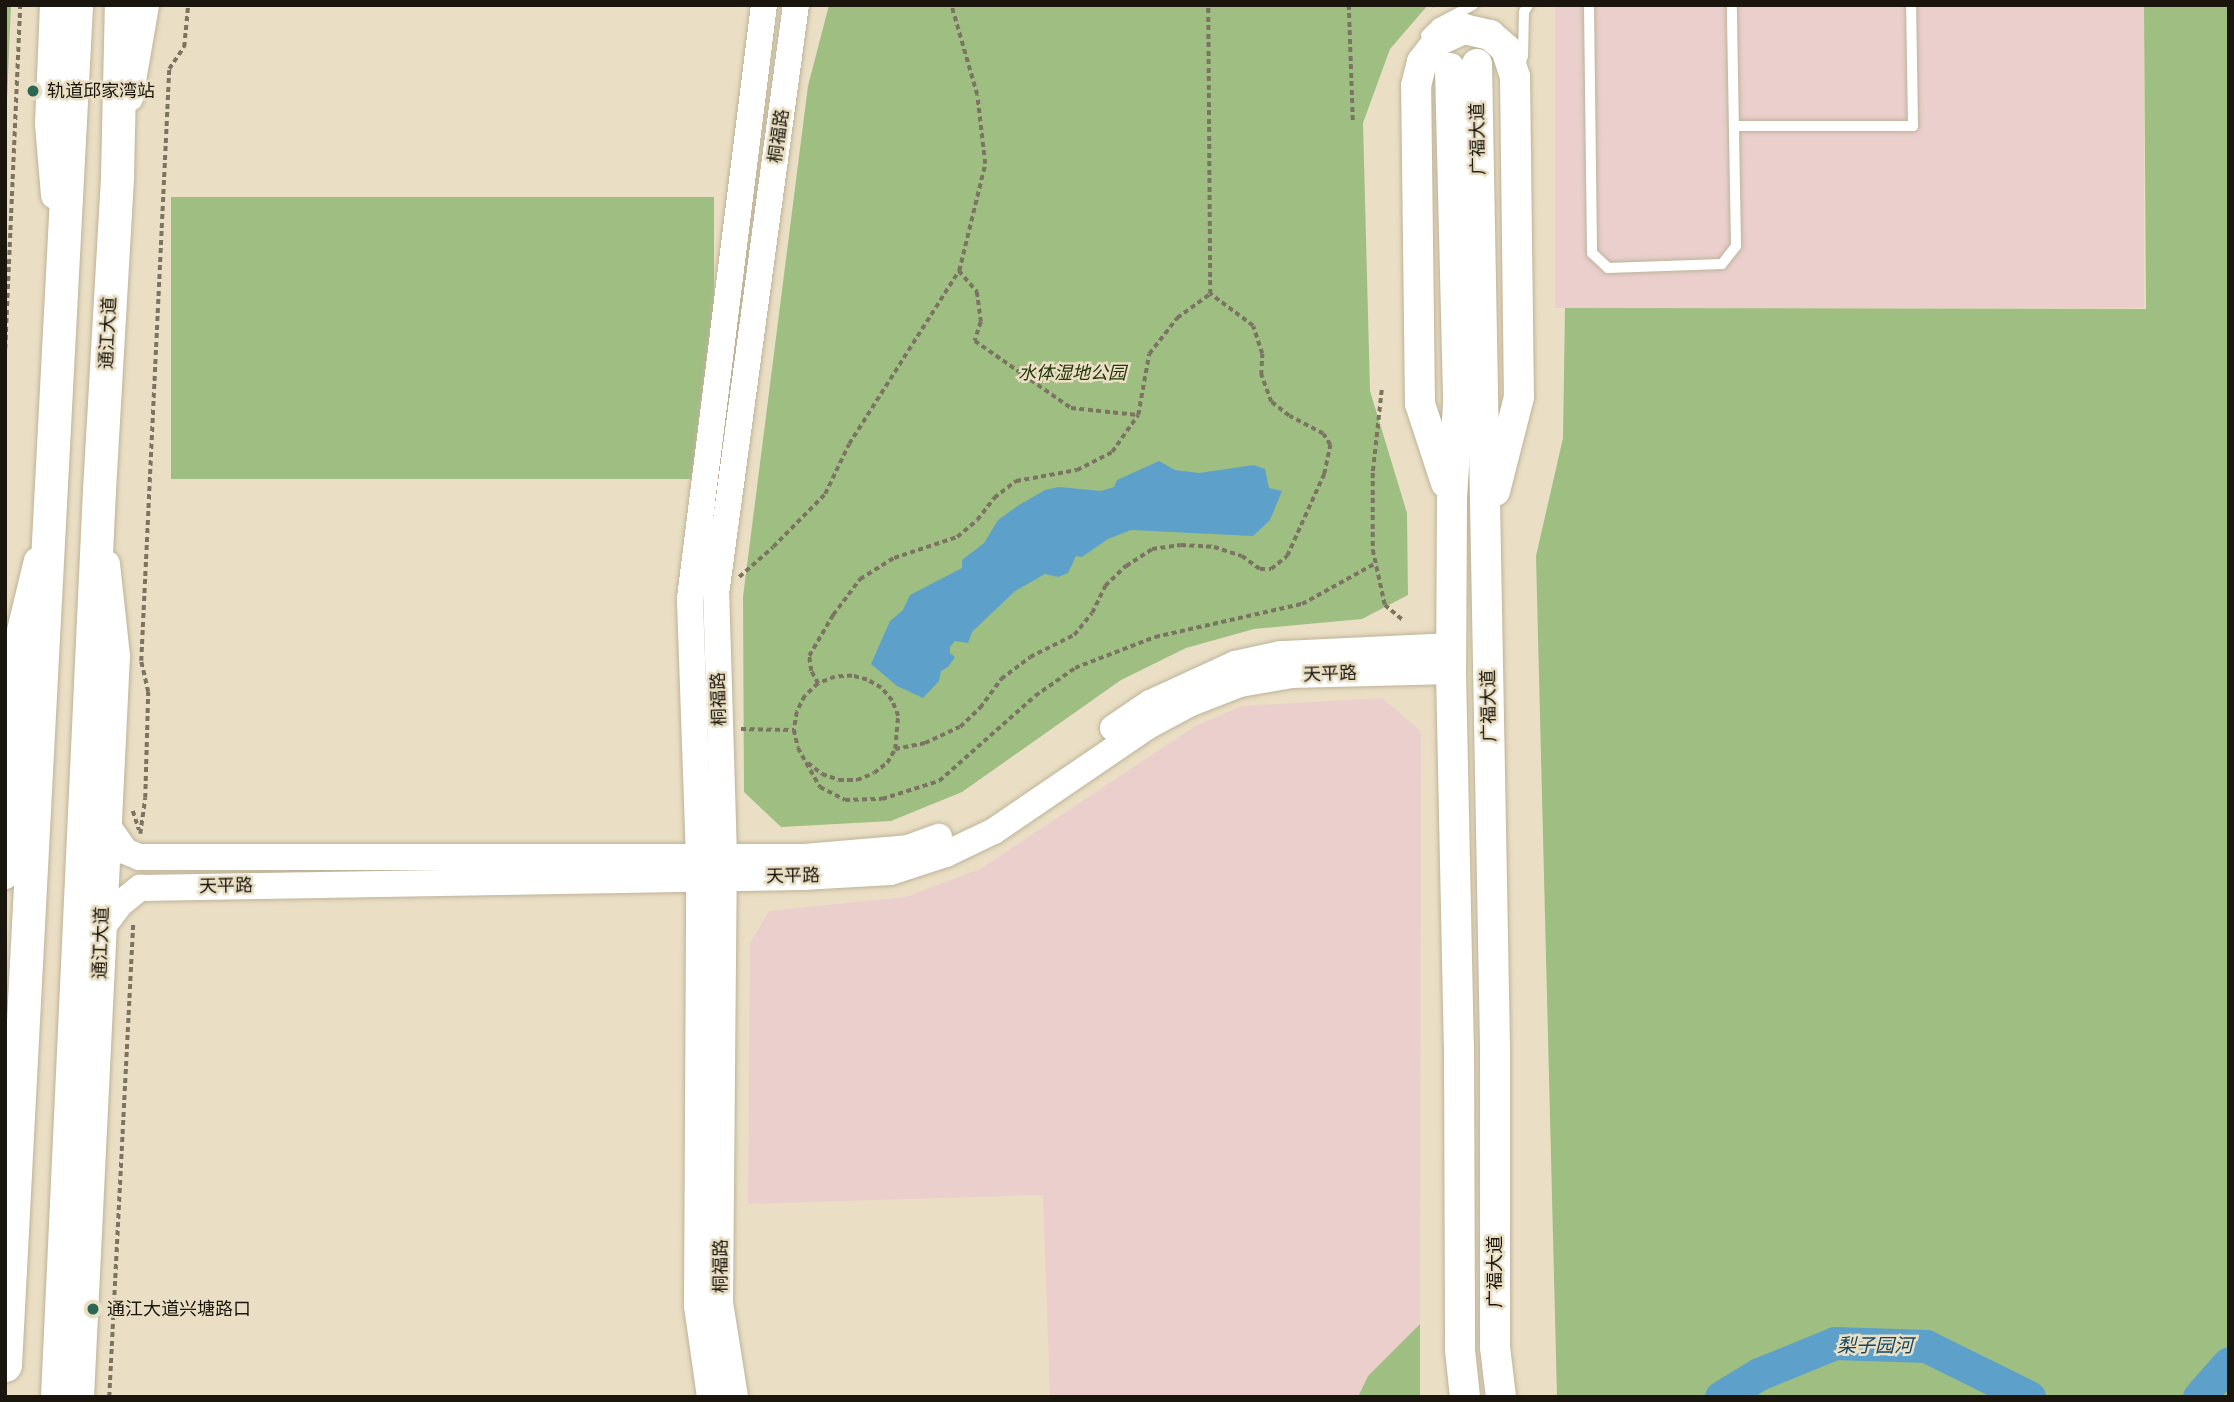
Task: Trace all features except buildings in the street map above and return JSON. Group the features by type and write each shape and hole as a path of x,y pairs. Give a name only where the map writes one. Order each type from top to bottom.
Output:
{"main road":[{"path":"5,1365 53,497 76,5"},
{"name":"通江大道","path":"57,1397 99,491 117,176 121,5"},
{"path":"1452,499 1420,404 1416,86 1422,62 1438,40 1464,29 1490,35 1506,49 1515,76 1519,397 1486,525"},
{"name":"广福大道","path":"1465,1397 1460,1350 1459,1046 1451,659 1452,499 1458,405 1463,66 1486,525 1495,1045 1495,1347 1501,1397"}],"street":[{"path":"54,5 48,124 61,303"},
{"name":"通江大道","path":"117,176 146,5"},
{"name":"桐福路","path":"735,1397 720,1302 711,867 691,598 764,5"},
{"name":"桐福路","path":"710,1397 697,1306 711,867 716,594 796,5"},
{"name":"通江大道","path":"81,1397 117,656 99,491"},
{"path":"5,876 16,647 53,497"},
{"name":"天平路","path":"140,888 711,867 908,848 966,828 1150,703 1235,664 1280,654 1451,659"},
{"path":"107,825 125,850 140,845"},
{"name":"天平路","path":"140,845 711,867"},
{"path":"102,928 120,904 140,888"},
{"path":"5,1262 9,1312"}],"lane":[{"path":"1416,86 1410,60 1418,45 1437,24 1474,5"},
{"path":"1515,76 1523,56 1524,12 1528,5"},
{"path":"1589,5 1592,253 1608,268 1722,264 1736,246 1731,5"},
{"path":"1734,126 1913,126 1911,5"}],"path":[{"path":"5,349 20,5"},
{"path":"140,845 145,798 148,692 141,661 169,69 184,47 188,5"},
{"path":"735,580 773,547 825,494 849,444 959,271 985,164 977,95 951,5"},
{"path":"1208,5 1210,294"},
{"path":"1349,5 1353,121"},
{"path":"959,271 977,292 981,322 975,341 1071,408 1138,415"},
{"path":"818,684 811,671 809,656 833,615 860,579 894,558 957,537 977,520 994,498 1016,481 1077,470 1112,452 1138,415 1149,354 1177,318 1210,294"},
{"path":"895,749 925,743 961,727 980,708 1002,679 1030,657 1074,635 1092,613 1105,586 1126,566 1152,549 1181,545 1214,547 1242,556 1260,569 1271,569 1287,556 1324,474 1329,445 1323,434 1289,416 1271,402 1261,375 1262,354 1254,326 1210,294"},
{"path":"1382,390 1373,473 1373,550 1385,605 1403,620"},
{"path":"808,763 822,774 839,780 857,780 874,773 887,763 895,749 898,716 892,701 881,688 852,676 835,677 818,684 805,696 797,712 794,730 798,748 820,787 845,800 882,799 939,781 1035,696 1076,668 1155,637 1302,604 1376,564"},
{"path":"736,729 794,730"},
{"path":"132,808 140,845"},
{"path":"109,1397 133,911 141,902 140,888"}],"shaded area":[{"path":"1555,5 2144,5 2144,308 1555,308"},
{"path":"1382,698 1421,731 1420,1324 1368,1376 1358,1397 1050,1397 1043,1195 748,1204 750,943 769,911 905,897 980,869 1197,725 1242,706"}],"green space":[{"path":"5,5 11,5 5,147"},
{"name":"水体湿地公园","path":"829,5 1428,5 1390,49 1363,123 1370,391 1407,513 1408,595 1362,619 1254,629 1186,648 1121,680 962,792 891,821 781,827 744,792 743,597 808,86"},
{"path":"2144,5 2229,5 2229,1397 1557,1397 1536,556 1563,438 1565,308 2146,309"},
{"path":"171,197 714,197 714,479 171,479"},
{"path":"1420,1324 1420,1397 1358,1397 1368,1376"}],"water":[{"path":"1159,461 1175,470 1199,473 1254,465 1265,469 1269,488 1282,491 1270,520 1253,536 1131,530 1108,539 1082,557 1076,556 1068,573 1058,577 1045,574 1015,591 972,632 968,643 955,641 950,647 950,653 955,657 948,667 941,671 939,681 923,698 897,686 871,664 890,621 903,610 910,595 962,568 962,560 984,543 998,520 1019,505 1045,490 1059,487 1101,491 1114,487 1117,480"}],"waterway":[{"name":"梨子园河","path":"1721,1397 1759,1374 1835,1343 1926,1346 2029,1397"},
{"name":"梨子园河","path":"2199,1397 2229,1363"}],"place":[{"name":"轨道邱家湾站","path":"33,91"},
{"name":"通江大道兴塘路口","path":"93,1309"}]}
